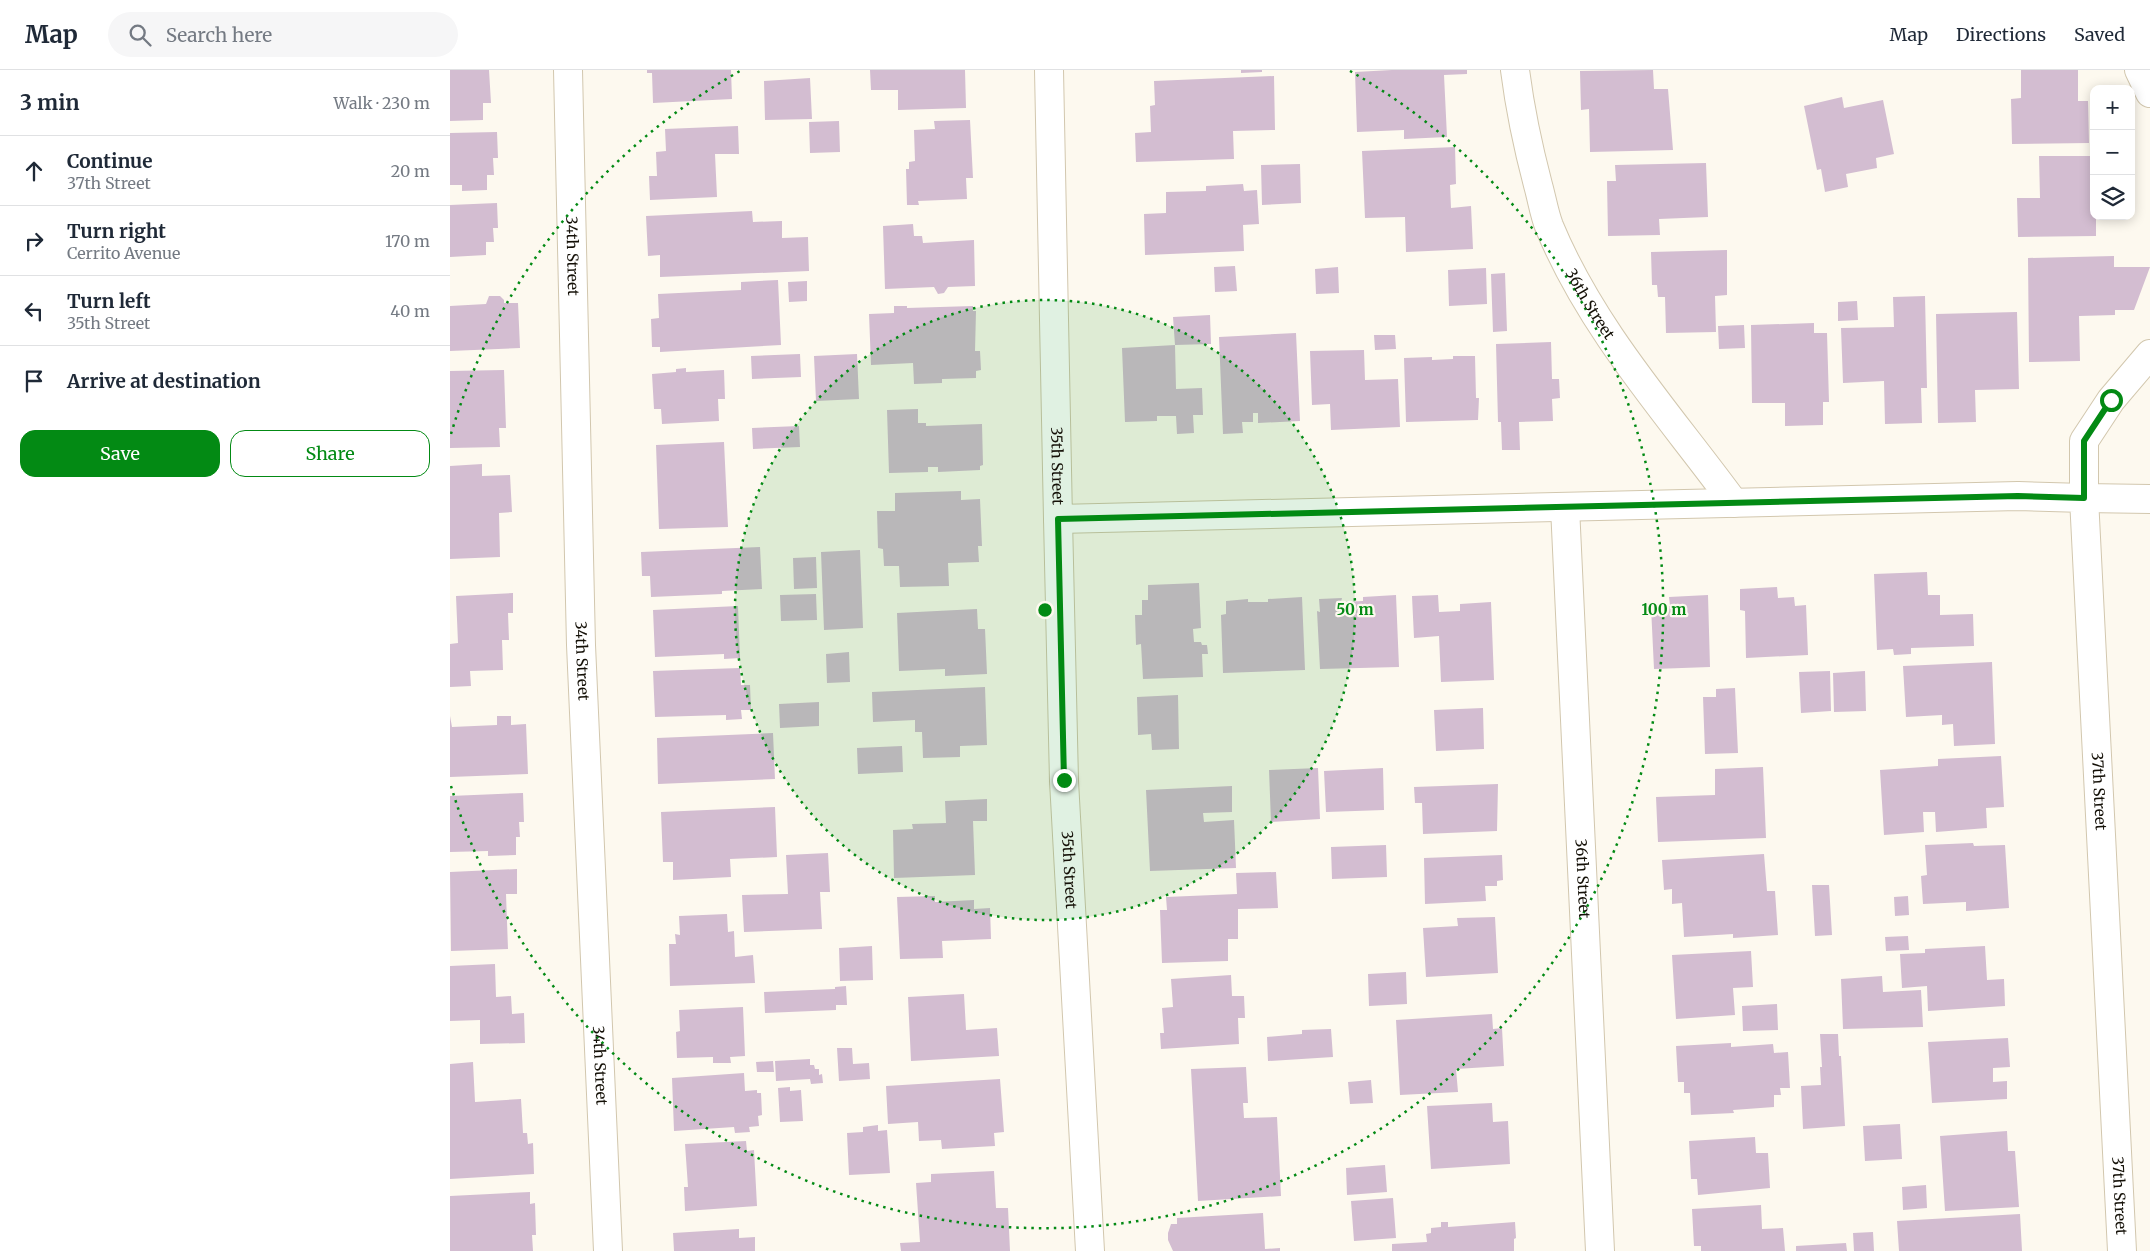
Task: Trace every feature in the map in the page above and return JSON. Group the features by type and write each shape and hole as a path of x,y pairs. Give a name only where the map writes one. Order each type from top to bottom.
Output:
{"street":[{"name":"34th Street","path":"568,70 581,645 608,1251"},
{"name":"35th Street","path":"1049,70 1064,780 1090,1251"},
{"name":"36th Street","path":"1515,70 1518,99 1548,224 1576,283 1610,339 1734,503"},
{"path":"2139,70 2150,93"},
{"name":"37th Street","path":"2122,1251 2084,498 2084,441 2111,400 2150,354"},
{"path":"1058,519 2018,496 2150,499"},
{"name":"36th Street","path":"1565,507 1600,1251"}],"building":[{"path":"450,70 489,70 491,103 483,103 483,120 450,121"},
{"path":"647,70 731,70 732,99 653,103 652,73 647,73"},
{"path":"870,70 965,70 966,108 898,110 898,90 871,90"},
{"path":"1241,70 1262,70 1262,72 1241,73"},
{"path":"1467,70 1467,74 1444,75 1447,137 1404,139 1404,130 1357,132 1355,72"},
{"path":"1653,70 1654,89 1668,89 1673,150 1590,152 1589,109 1581,110 1580,71"},
{"path":"2021,70 2078,70 2078,101 2088,101 2089,143 2012,144 2011,99 2021,98"},
{"path":"1274,76 1275,130 1233,131 1234,159 1136,162 1135,133 1151,132 1150,106 1155,105 1154,81"},
{"path":"810,78 812,119 765,120 764,81"},
{"path":"1842,97 1844,108 1883,100 1894,154 1876,158 1877,168 1846,174 1848,187 1825,192 1821,169 1817,170 1804,106"},
{"path":"970,120 973,178 966,178 967,199 918,201 919,205 907,205 906,169 909,169 909,162 915,161 914,130 935,129 934,121"},
{"path":"839,121 840,152 810,153 809,122"},
{"path":"738,126 739,154 715,154 717,197 650,200 649,176 657,176 656,152 666,151 665,129"},
{"path":"497,132 498,158 493,158 494,175 487,175 487,190 462,191 462,185 450,185 450,133"},
{"path":"1455,147 1456,184 1450,185 1451,208 1471,206 1473,249 1406,252 1405,217 1365,218 1362,151"},
{"path":"2039,156 2090,156 2090,220 2096,220 2096,236 2018,237 2017,198 2040,198"},
{"path":"1706,163 1708,217 1659,219 1660,235 1608,236 1607,181 1616,181 1615,165"},
{"path":"1300,164 1301,203 1262,205 1261,165"},
{"path":"1243,184 1244,191 1257,190 1259,224 1243,225 1244,251 1145,255 1144,214 1166,213 1166,192 1206,191 1206,186"},
{"path":"497,203 498,228 493,228 494,242 486,242 486,255 450,257 450,205"},
{"path":"752,211 753,222 782,221 782,238 808,237 809,271 660,277 660,255 648,256 646,216"},
{"path":"913,224 914,236 922,236 923,243 974,240 975,286 948,287 944,293 938,294 934,287 885,289 883,226"},
{"path":"1727,250 1727,295 1715,296 1716,332 1666,333 1665,297 1658,297 1657,285 1652,285 1651,252"},
{"path":"2114,256 2114,267 2150,267 2134,310 2115,310 2115,315 2079,316 2080,361 2029,362 2028,258"},
{"path":"1235,266 1237,291 1215,292 1214,267"},
{"path":"1338,267 1339,293 1316,294 1315,269"},
{"path":"1486,268 1487,304 1449,306 1448,270"},
{"path":"1505,273 1507,331 1493,332 1491,274"},
{"path":"778,280 781,345 660,352 660,347 652,347 651,319 659,318 658,294 741,290 741,282"},
{"path":"807,281 807,301 789,302 788,282"},
{"path":"489,296 500,296 504,303 518,303 520,348 450,351 450,306 486,304"},
{"path":"1925,296 1927,388 1921,388 1922,423 1885,424 1884,381 1843,383 1841,328 1894,327 1893,297"},
{"path":"1857,301 1858,320 1838,321 1838,302"},
{"path":"894,306 907,306 907,308 973,306 973,311 976,311 975,351 980,351 981,370 976,371 976,378 942,379 942,383 914,384 913,363 871,365 869,314 894,313"},
{"path":"2017,312 2019,389 1975,390 1976,422 1938,423 1936,314"},
{"path":"1210,315 1211,344 1175,345 1173,317"},
{"path":"1814,323 1814,333 1827,333 1829,402 1823,402 1823,425 1785,426 1785,403 1752,403 1751,325"},
{"path":"1744,325 1745,348 1719,349 1718,326"},
{"path":"1296,333 1300,421 1258,423 1258,413 1253,413 1253,422 1242,422 1243,433 1223,434 1219,337"},
{"path":"1374,335 1395,335 1396,349 1375,350"},
{"path":"1551,342 1552,379 1559,379 1560,398 1552,399 1553,421 1519,422 1520,450 1502,450 1501,422 1498,422 1496,344"},
{"path":"1175,345 1176,389 1202,388 1203,415 1193,415 1194,433 1177,434 1176,416 1157,416 1157,421 1125,422 1122,348"},
{"path":"1364,350 1365,380 1398,379 1400,427 1331,430 1330,404 1312,405 1310,351"},
{"path":"800,354 801,377 752,379 751,356"},
{"path":"857,354 859,399 816,401 814,356"},
{"path":"1453,356 1475,356 1476,398 1479,398 1478,420 1406,422 1404,358 1432,357 1432,360 1453,359"},
{"path":"686,368 686,372 724,370 725,399 718,399 719,421 662,424 661,409 654,409 652,374 676,372 676,369"},
{"path":"504,370 506,428 499,428 500,447 450,448 450,371"},
{"path":"918,409 918,423 926,423 926,426 982,424 983,465 980,466 980,470 938,472 938,467 928,467 928,472 889,473 887,410"},
{"path":"799,426 800,447 753,449 752,428"},
{"path":"724,442 728,527 659,529 656,445"},
{"path":"482,464 482,476 510,475 512,512 499,513 500,557 450,559 450,466"},
{"path":"961,491 961,500 980,499 982,546 978,546 979,562 948,563 949,586 900,587 899,566 884,566 883,549 878,548 877,511 895,511 895,493"},
{"path":"760,547 762,589 722,591 722,594 651,597 650,576 642,576 641,552"},
{"path":"860,550 863,628 824,630 821,552"},
{"path":"816,557 817,588 794,589 793,558"},
{"path":"1927,572 1928,595 1940,595 1940,615 1973,614 1974,646 1911,648 1911,654 1894,655 1893,649 1877,650 1874,574"},
{"path":"1199,583 1201,628 1193,629 1194,642 1201,642 1202,645 1207,645 1208,654 1202,654 1203,677 1143,679 1141,644 1136,645 1135,615 1142,615 1142,600 1148,600 1148,585"},
{"path":"1777,587 1778,598 1794,597 1795,606 1806,605 1808,655 1746,658 1745,611 1740,610 1740,589"},
{"path":"513,593 513,613 508,613 509,640 502,640 503,670 470,671 471,686 450,687 450,644 458,643 456,596"},
{"path":"816,594 817,620 781,621 780,595"},
{"path":"1396,595 1399,667 1320,669 1317,611 1320,612 1319,599 1342,598 1341,602 1363,601 1363,597"},
{"path":"1438,595 1439,612 1460,611 1460,604 1491,602 1494,680 1441,682 1439,636 1414,638 1412,596"},
{"path":"1708,595 1710,667 1654,669 1651,607 1670,606 1669,597"},
{"path":"1302,597 1305,670 1223,673 1221,615 1226,614 1226,601 1248,599 1248,602 1268,602 1268,599"},
{"path":"738,606 740,658 724,659 724,654 655,657 653,610"},
{"path":"977,609 978,629 985,629 987,674 945,676 945,669 899,671 897,613"},
{"path":"849,652 850,682 827,683 826,654"},
{"path":"1992,662 1995,744 1954,746 1953,724 1942,725 1942,715 1906,717 1903,666"},
{"path":"740,668 741,685 750,685 751,710 741,710 742,719 726,720 726,715 655,717 653,671"},
{"path":"1830,671 1831,711 1801,713 1799,672"},
{"path":"1865,671 1866,711 1834,712 1833,673"},
{"path":"985,687 987,745 960,746 960,757 923,758 922,732 915,732 915,720 873,722 872,692"},
{"path":"1735,688 1738,753 1705,754 1703,697 1716,697 1716,689"},
{"path":"1178,695 1179,749 1152,750 1151,734 1138,735 1137,697"},
{"path":"819,702 819,726 780,728 779,704"},
{"path":"1483,708 1484,749 1436,751 1434,710"},
{"path":"450,716 452,727 497,725 497,716 511,716 511,725 526,724 528,774 450,777"},
{"path":"773,733 775,779 658,784 657,738"},
{"path":"902,746 903,772 858,774 857,748"},
{"path":"2001,756 2004,807 1986,808 1987,828 1936,832 1935,812 1923,812 1924,832 1884,835 1880,770 1938,766 1938,759"},
{"path":"1763,767 1766,838 1658,842 1656,797 1715,795 1715,769"},
{"path":"1318,768 1320,819 1271,822 1269,770"},
{"path":"1383,768 1384,810 1326,812 1324,771"},
{"path":"1498,784 1497,831 1423,834 1422,803 1415,803 1414,787"},
{"path":"1232,786 1232,812 1203,813 1204,822 1234,820 1236,868 1150,871 1146,790"},
{"path":"523,793 524,822 519,822 520,837 516,837 516,855 488,856 488,851 450,852 450,796"},
{"path":"987,799 987,821 973,821 975,875 894,878 893,830 913,829 912,824 946,823 945,801"},
{"path":"775,807 777,857 730,859 731,877 673,880 673,862 663,862 661,812"},
{"path":"1973,843 1974,846 2005,845 2009,908 1966,911 1966,902 1923,904 1921,876 1927,875 1925,845"},
{"path":"1386,845 1387,877 1332,879 1331,847"},
{"path":"828,853 830,892 820,892 822,929 744,932 742,895 788,894 786,855"},
{"path":"1764,854 1767,891 1775,891 1778,935 1733,938 1733,934 1684,937 1682,903 1672,904 1672,889 1664,890 1662,860"},
{"path":"1502,855 1503,880 1497,881 1497,886 1485,886 1486,901 1425,904 1424,858"},
{"path":"517,869 517,894 506,894 508,949 451,951 450,872"},
{"path":"1276,872 1278,908 1238,909 1238,939 1228,939 1228,961 1162,963 1160,910 1167,910 1166,897 1237,894 1236,873"},
{"path":"1812,885 1829,885 1832,935 1815,936"},
{"path":"935,896 935,902 974,900 974,909 990,908 991,939 942,941 943,958 900,959 897,897"},
{"path":"1908,896 1909,915 1895,916 1894,897"},
{"path":"727,914 728,932 734,931 735,957 753,955 755,983 670,986 669,944 676,944 675,934 680,935 679,916"},
{"path":"1495,917 1498,973 1426,977 1423,928 1458,926 1457,918"},
{"path":"1908,936 1909,950 1886,951 1885,937"},
{"path":"872,946 873,980 840,981 839,948"},
{"path":"1985,946 1987,980 2004,979 2005,1006 1928,1011 1927,986 1902,988 1900,954 1925,953 1925,949"},
{"path":"1751,951 1753,987 1733,988 1735,1015 1676,1019 1672,955"},
{"path":"495,964 496,997 511,996 512,1014 524,1013 525,1043 480,1044 480,1020 450,1021 450,966"},
{"path":"1406,972 1407,1004 1369,1006 1368,974"},
{"path":"1231,975 1232,996 1244,996 1245,1018 1238,1018 1239,1044 1161,1049 1160,1033 1164,1033 1162,1008 1173,1007 1171,979"},
{"path":"1882,976 1883,992 1921,990 1923,1027 1843,1029 1841,979"},
{"path":"846,986 847,1005 836,1005 836,1010 765,1013 764,992 835,989 835,987"},
{"path":"964,994 966,1030 997,1028 999,1056 911,1061 908,997"},
{"path":"1777,1004 1778,1030 1743,1031 1742,1006"},
{"path":"743,1007 745,1056 730,1057 731,1063 713,1063 713,1057 677,1058 676,1032 680,1031 679,1010"},
{"path":"1492,1014 1493,1029 1502,1028 1504,1066 1456,1069 1458,1092 1400,1095 1396,1020"},
{"path":"1331,1029 1333,1057 1268,1061 1267,1037 1302,1034 1302,1030"},
{"path":"1820,1034 1838,1034 1845,1126 1803,1129 1801,1086 1821,1085"},
{"path":"2008,1038 2010,1067 1993,1068 1993,1082 2007,1081 2007,1099 1932,1103 1928,1042"},
{"path":"1731,1043 1731,1047 1773,1044 1774,1053 1788,1052 1790,1088 1780,1088 1781,1095 1774,1095 1774,1107 1733,1110 1734,1113 1691,1115 1690,1093 1684,1093 1684,1082 1678,1082 1676,1046"},
{"path":"837,1048 852,1048 853,1064 869,1063 870,1079 839,1081"},
{"path":"810,1059 810,1065 814,1065 815,1069 819,1069 819,1075 822,1074 823,1083 811,1084 810,1079 776,1081 775,1061"},
{"path":"773,1061 774,1072 757,1072 756,1062"},
{"path":"473,1062 475,1102 521,1099 523,1133 527,1133 528,1144 533,1143 534,1174 450,1179 450,1064"},
{"path":"1246,1067 1248,1103 1243,1103 1244,1118 1277,1117 1281,1196 1198,1201 1191,1069"},
{"path":"744,1073 745,1091 757,1090 757,1093 761,1093 762,1115 758,1116 759,1126 749,1127 750,1132 735,1133 734,1127 674,1131 672,1078"},
{"path":"1000,1079 1004,1132 994,1133 995,1146 942,1149 941,1140 919,1141 918,1122 888,1124 886,1086"},
{"path":"1371,1080 1373,1103 1350,1104 1348,1082"},
{"path":"790,1087 790,1091 801,1090 803,1121 780,1122 778,1088"},
{"path":"1492,1103 1493,1122 1508,1121 1510,1164 1431,1169 1427,1106"},
{"path":"1900,1124 1902,1159 1865,1161 1863,1126"},
{"path":"878,1125 878,1131 887,1130 890,1173 849,1175 847,1133 863,1132 863,1127"},
{"path":"2007,1131 2008,1151 2015,1151 2019,1207 1945,1211 1940,1136"},
{"path":"1755,1137 1756,1153 1768,1153 1770,1188 1698,1195 1697,1179 1691,1179 1689,1141"},
{"path":"746,1141 747,1151 754,1150 757,1206 685,1211 684,1187 688,1187 685,1144"},
{"path":"1385,1165 1387,1192 1347,1195 1346,1168"},
{"path":"994,1171 996,1208 1008,1208 1010,1251 901,1251 900,1243 920,1242 916,1183 931,1182 931,1174"},
{"path":"1926,1185 1927,1208 1903,1210 1902,1187"},
{"path":"530,1192 530,1204 535,1203 536,1235 532,1235 533,1251 450,1251 450,1196"},
{"path":"1393,1198 1396,1238 1354,1241 1351,1201"},
{"path":"1761,1205 1762,1229 1783,1228 1785,1251 1701,1251 1701,1246 1694,1246 1692,1209"},
{"path":"1263,1213 1265,1249 1280,1248 1280,1251 1173,1251 1168,1240 1171,1224 1177,1224 1177,1218"},
{"path":"2020,1214 2022,1251 1899,1251 1897,1221"},
{"path":"1441,1222 1448,1222 1448,1227 1515,1222 1516,1238 1514,1239 1514,1251 1392,1251 1392,1244 1427,1242 1426,1234 1431,1233 1431,1228 1441,1227"},
{"path":"739,1229 739,1238 755,1237 755,1251 674,1251 673,1233"},
{"path":"1873,1232 1874,1251 1854,1251 1853,1233"},
{"path":"1846,1243 1847,1251 1796,1251 1796,1246"}],"route":[{"path":"1064,780 1058,519 2018,496 2084,498 2084,441 2111,400"}]}
